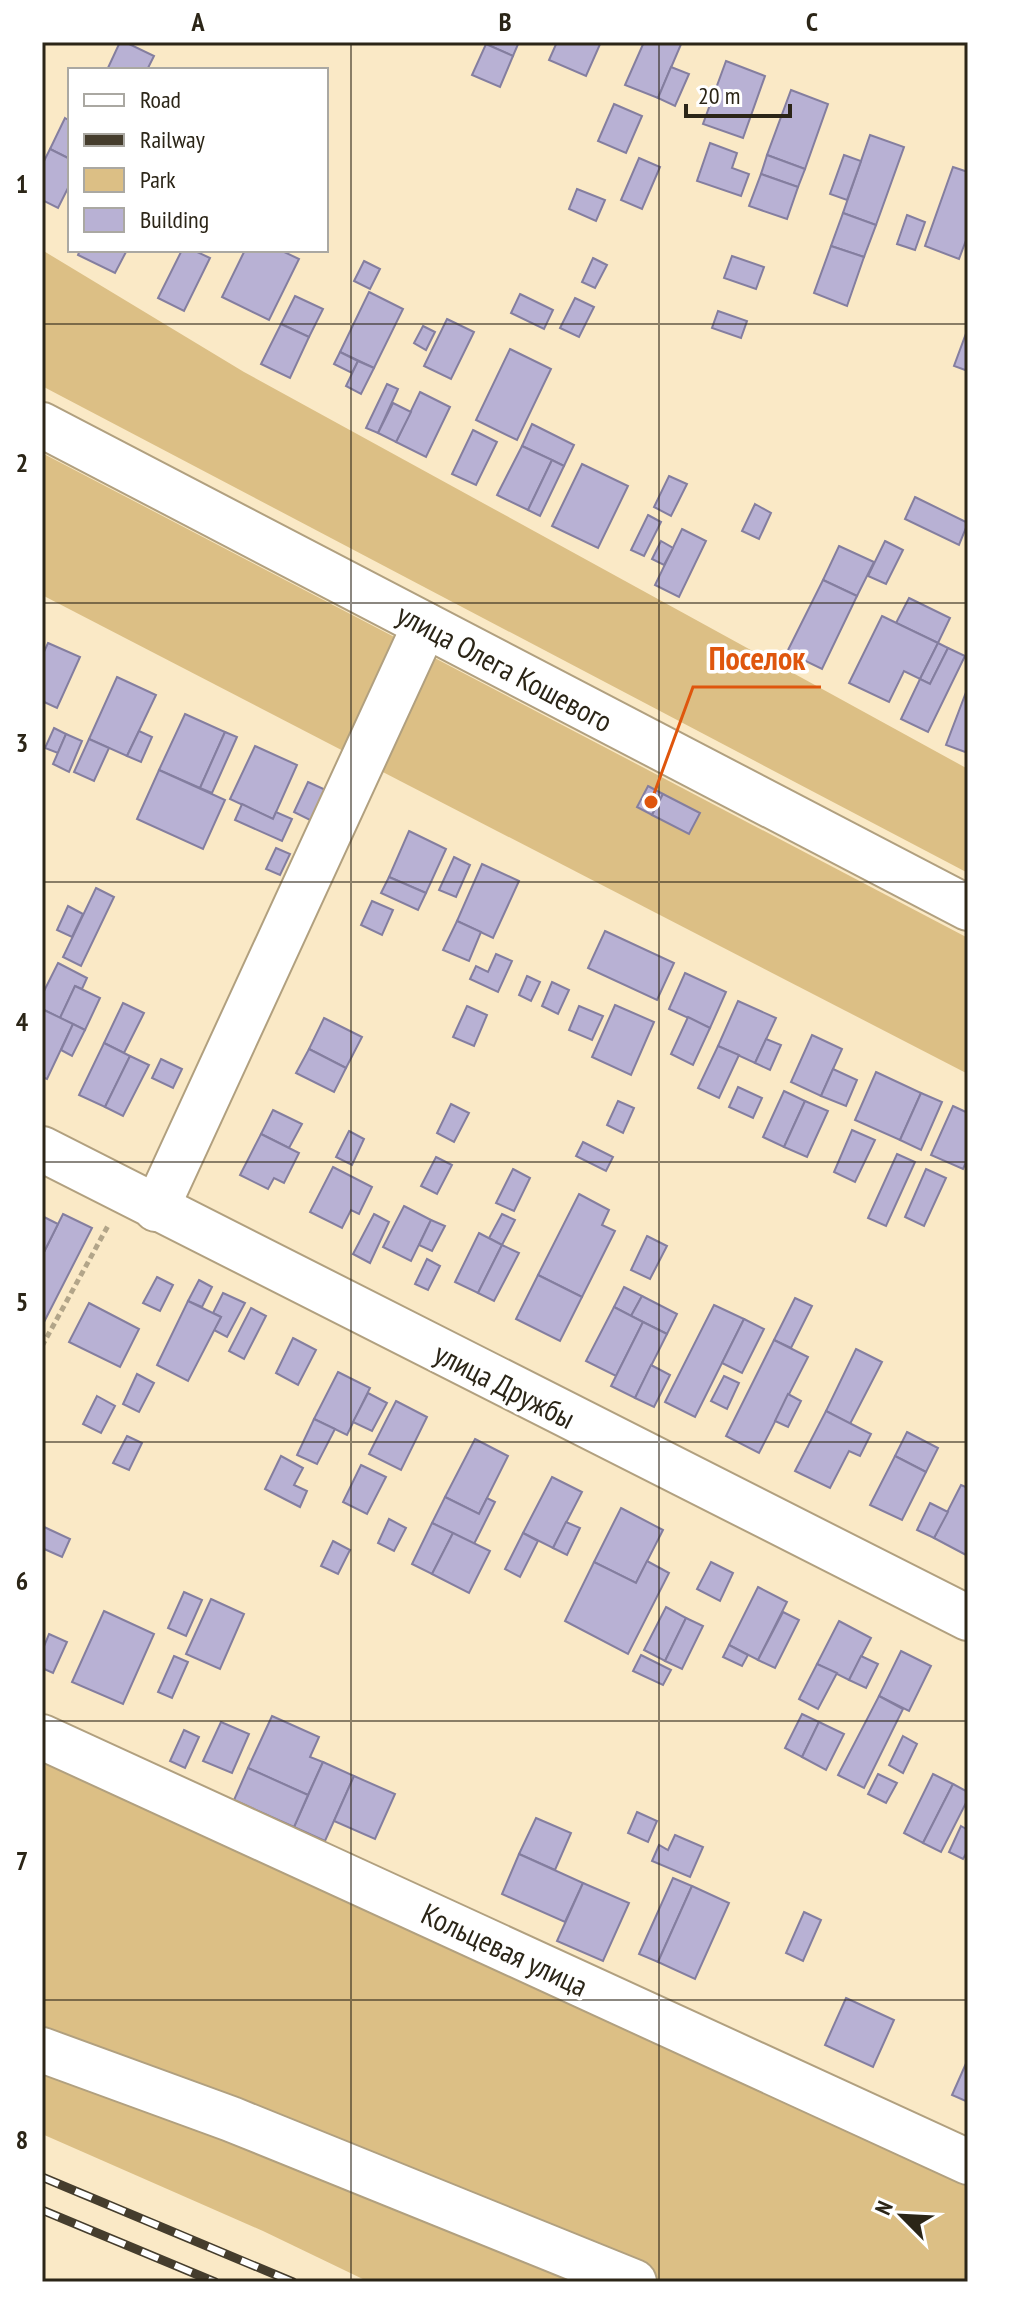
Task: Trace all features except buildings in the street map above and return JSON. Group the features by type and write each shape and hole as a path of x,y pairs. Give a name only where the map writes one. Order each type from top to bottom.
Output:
{"street":[{"name":"улица Олега Кошевого","path":"42,425 968,908"},
{"path":"141,1201 425,625"},
{"name":"улица Дружбы","path":"42,1149 968,1618"},
{"name":"Кольцевая улица","path":"42,1737 968,2162"},
{"path":"42,2050 231,2119 634,2282"}],"path":[{"path":"42,1346 141,1201"}],"green space":[{"path":"42,250 244,372 968,769 968,873 42,386"},
{"path":"42,453 404,642 353,756 42,595"},
{"path":"429,655 968,938 968,1074 377,769"},
{"path":"42,1753 968,2177 968,2282 369,2282 263,2231 42,2134"}],"railway":[{"path":"42,2177 293,2282"},
{"path":"42,2210 215,2282"}],"place":[{"name":"Поселок","path":"651,802"}]}
